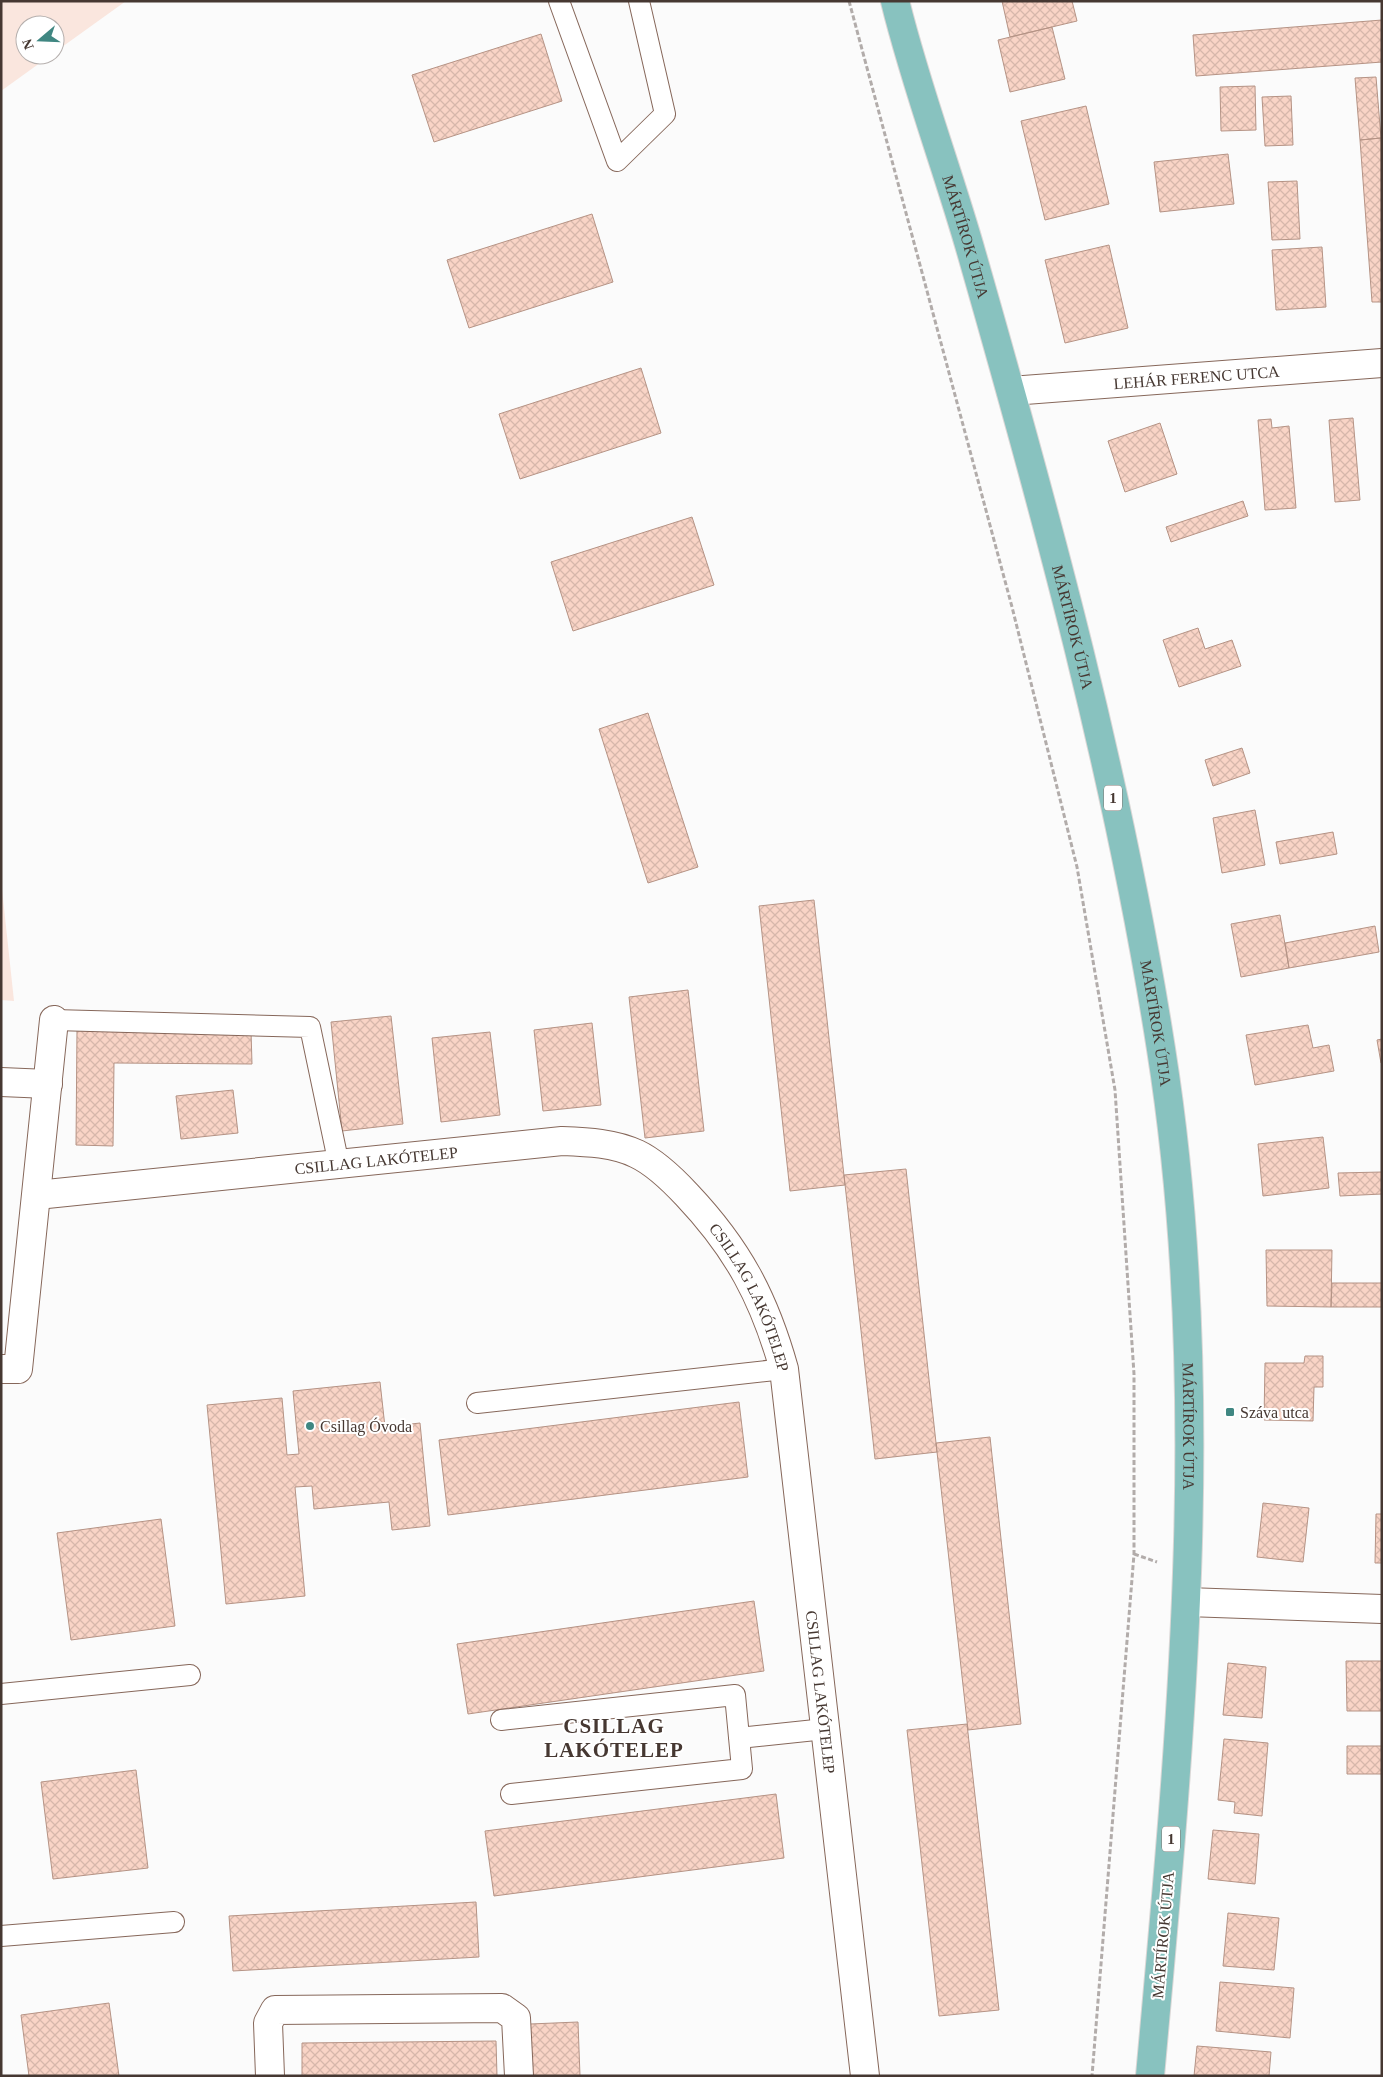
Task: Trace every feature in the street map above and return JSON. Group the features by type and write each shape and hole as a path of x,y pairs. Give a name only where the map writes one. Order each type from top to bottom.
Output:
{"main road":[{"name":"MÁRTÍROK ÚTJA","path":"895,1 906,46 959,210 1011,391 1060,572 1103,748 1139,921 1162,1053 1177,1173 1187,1298 1190,1428 1187,1602 1168,1880 1150,2076"}],"street":[{"name":"LEHÁR FERENC UTCA","path":"1011,391 1382,363"},
{"path":"1,1369 18,1369 54,1020"},
{"path":"1,1082 48,1084"},
{"name":"CSILLAG LAKÓTELEP","path":"37,1195 562,1141 614,1146 638,1154 670,1177 728,1241 767,1314 784,1369 865,2076"},
{"path":"1187,1602 1382,1609"},
{"path":"270,2076 268,2023 275,2010 502,2008 516,2018 519,2076"}],"lane":[{"path":"559,1 617,161 665,114 639,1"},
{"path":"54,1020 310,1026 340,1165"},
{"path":"477,1403 784,1369"},
{"path":"1,1694 190,1676"},
{"path":"501,1720 735,1695 742,1769 511,1794"},
{"path":"739,1738 825,1729"},
{"path":"1,1936 174,1922"}],"path":[{"path":"849,1 1010,597 1077,867 1114,1090 1134,1374 1134,1554 1092,2076"}],"shaded area":[{"path":"1,1 126,1 65,45 65,15 15,15 15,65 37,65 1,91"},
{"path":"1,880 14,1001 1,1000"}],"building":[{"path":"1002,1 1072,1 1077,21 1010,37"},
{"path":"1382,20 1382,62 1196,76 1193,35"},
{"path":"1052,27 1065,79 1010,92 998,40"},
{"path":"541,34 562,101 434,142 412,75"},
{"path":"1376,77 1381,138 1360,140 1355,78"},
{"path":"1255,86 1256,130 1221,131 1220,87"},
{"path":"1291,96 1293,145 1265,146 1262,97"},
{"path":"1086,106 1109,204 1045,220 1021,121"},
{"path":"1381,138 1382,302 1372,302 1360,140"},
{"path":"1228,154 1234,204 1160,212 1154,162"},
{"path":"1297,181 1300,239 1272,240 1268,182"},
{"path":"592,214 613,282 469,328 447,260"},
{"path":"1109,245 1128,328 1065,343 1045,260"},
{"path":"1322,247 1326,307 1276,310 1272,250"},
{"path":"641,368 661,433 520,479 499,414"},
{"path":"1353,418 1360,500 1335,502 1329,420"},
{"path":"1271,419 1272,428 1289,426 1296,508 1265,510 1258,420"},
{"path":"1160,423 1177,474 1125,492 1108,441"},
{"path":"1243,501 1248,516 1171,542 1166,527"},
{"path":"692,517 714,585 573,631 551,562"},
{"path":"1198,628 1205,649 1232,640 1241,666 1179,687 1163,640"},
{"path":"648,713 698,867 648,883 599,729"},
{"path":"1242,748 1250,773 1213,786 1205,760"},
{"path":"1255,810 1265,865 1222,873 1213,818"},
{"path":"1333,832 1337,854 1280,864 1276,842"},
{"path":"814,900 845,1185 790,1191 759,906"},
{"path":"1280,915 1289,968 1241,977 1231,924"},
{"path":"1375,926 1379,952 1289,968 1285,943"},
{"path":"688,990 704,1131 645,1138 629,997"},
{"path":"391,1016 403,1124 342,1131 331,1022"},
{"path":"592,1023 601,1105 543,1111 534,1030"},
{"path":"1308,1025 1313,1048 1329,1045 1334,1071 1255,1085 1246,1035"},
{"path":"77,1029 251,1031 252,1064 114,1063 113,1146 76,1145"},
{"path":"490,1032 500,1115 441,1122 432,1038"},
{"path":"1382,1039 1382,1063 1381,1063 1377,1040"},
{"path":"233,1090 238,1133 181,1139 176,1096"},
{"path":"1323,1137 1329,1188 1263,1196 1258,1144"},
{"path":"906,1169 937,1452 875,1459 844,1175"},
{"path":"1382,1172 1382,1194 1340,1196 1338,1173"},
{"path":"1266,1250 1332,1250 1331,1307 1267,1306"},
{"path":"1332,1283 1382,1283 1382,1307 1331,1307"},
{"path":"1305,1356 1323,1356 1323,1387 1314,1387 1313,1421 1264,1420 1265,1363 1304,1363"},
{"path":"380,1382 385,1427 420,1423 430,1526 392,1530 389,1502 314,1509 312,1486 295,1487 305,1596 226,1604 207,1405 282,1398 287,1455 299,1454 293,1391"},
{"path":"739,1402 748,1477 448,1515 439,1440"},
{"path":"990,1437 1021,1724 968,1730 936,1443"},
{"path":"1263,1503 1309,1508 1303,1562 1257,1557"},
{"path":"1376,1514 1382,1514 1382,1563 1375,1563"},
{"path":"161,1519 175,1626 71,1640 57,1533"},
{"path":"754,1601 764,1671 468,1714 457,1644"},
{"path":"1346,1661 1382,1661 1382,1711 1347,1711"},
{"path":"1228,1663 1266,1667 1262,1718 1223,1715"},
{"path":"967,1724 999,2010 939,2016 907,1730"},
{"path":"1224,1739 1268,1743 1262,1816 1234,1813 1235,1802 1218,1800"},
{"path":"1347,1746 1382,1746 1382,1774 1347,1774"},
{"path":"136,1770 148,1868 53,1879 41,1782"},
{"path":"776,1794 784,1858 494,1896 485,1831"},
{"path":"1213,1830 1259,1834 1255,1884 1208,1879"},
{"path":"476,1902 479,1957 233,1971 229,1916"},
{"path":"1228,1913 1279,1918 1274,1970 1223,1966"},
{"path":"1220,1982 1294,1988 1290,2038 1216,2031"},
{"path":"109,2003 119,2076 29,2076 21,2015"},
{"path":"578,2022 580,2076 532,2076 530,2024"},
{"path":"496,2041 497,2076 302,2076 302,2043"},
{"path":"1197,2046 1271,2052 1269,2076 1194,2076"}],"place":[{"name":"Száva utca","path":"1230,1412"},
{"name":"Csillag Óvoda","path":"310,1426"}],"district":[{"name":"CSILLAG LAKÓTELEP","path":"614,1738"}]}
